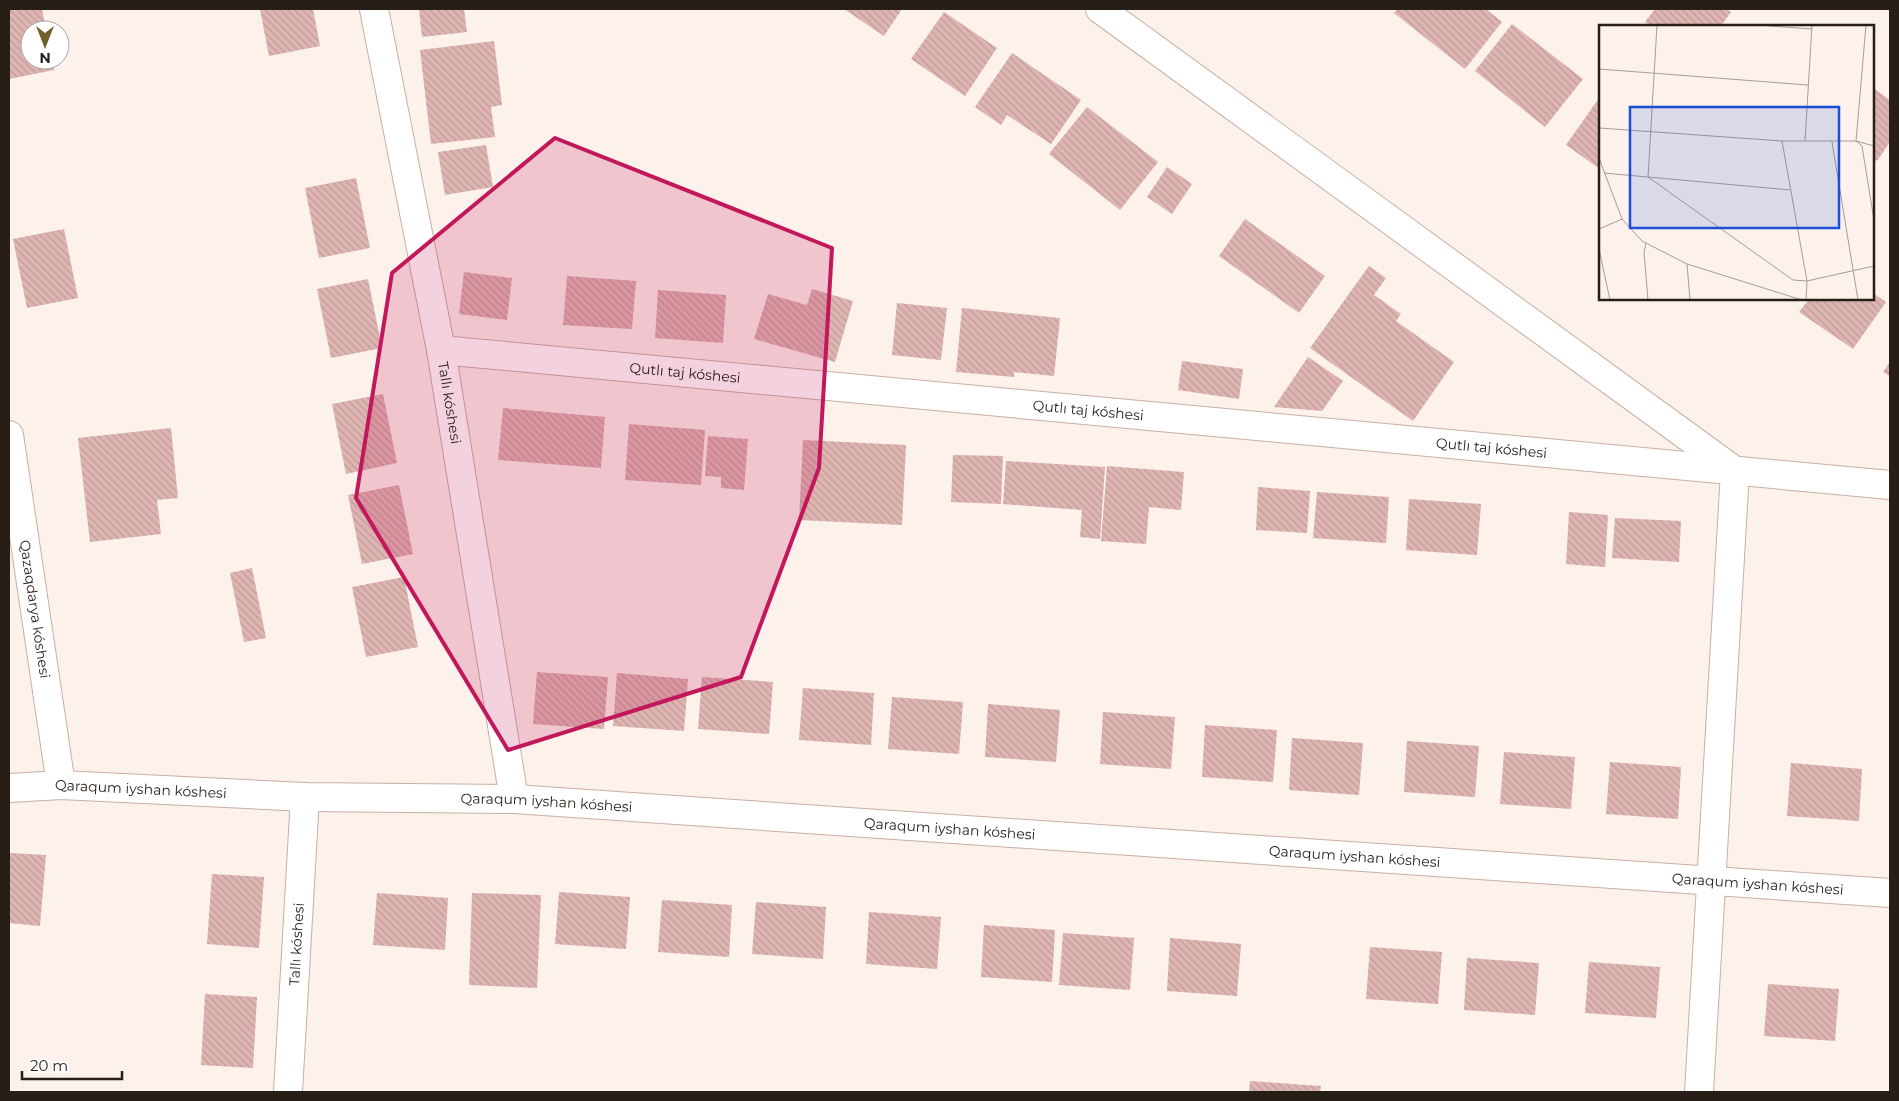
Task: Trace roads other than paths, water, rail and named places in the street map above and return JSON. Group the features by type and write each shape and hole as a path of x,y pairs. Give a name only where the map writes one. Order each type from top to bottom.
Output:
{"street":[{"name":"Tallı kóshesi","path":"374,9 442,350 514,798"},
{"path":"1100,9 1735,471 1699,1092"},
{"name":"Qutlı taj kóshesi","path":"442,350 1890,485"},
{"name":"Qazaqdarya kóshesi","path":"9,435 61,785"},
{"name":"Qaraqum iyshan kóshesi","path":"9,788 61,785 305,797 514,798 1890,892"},
{"name":"Tallı kóshesi","path":"288,1092 305,797"}]}
